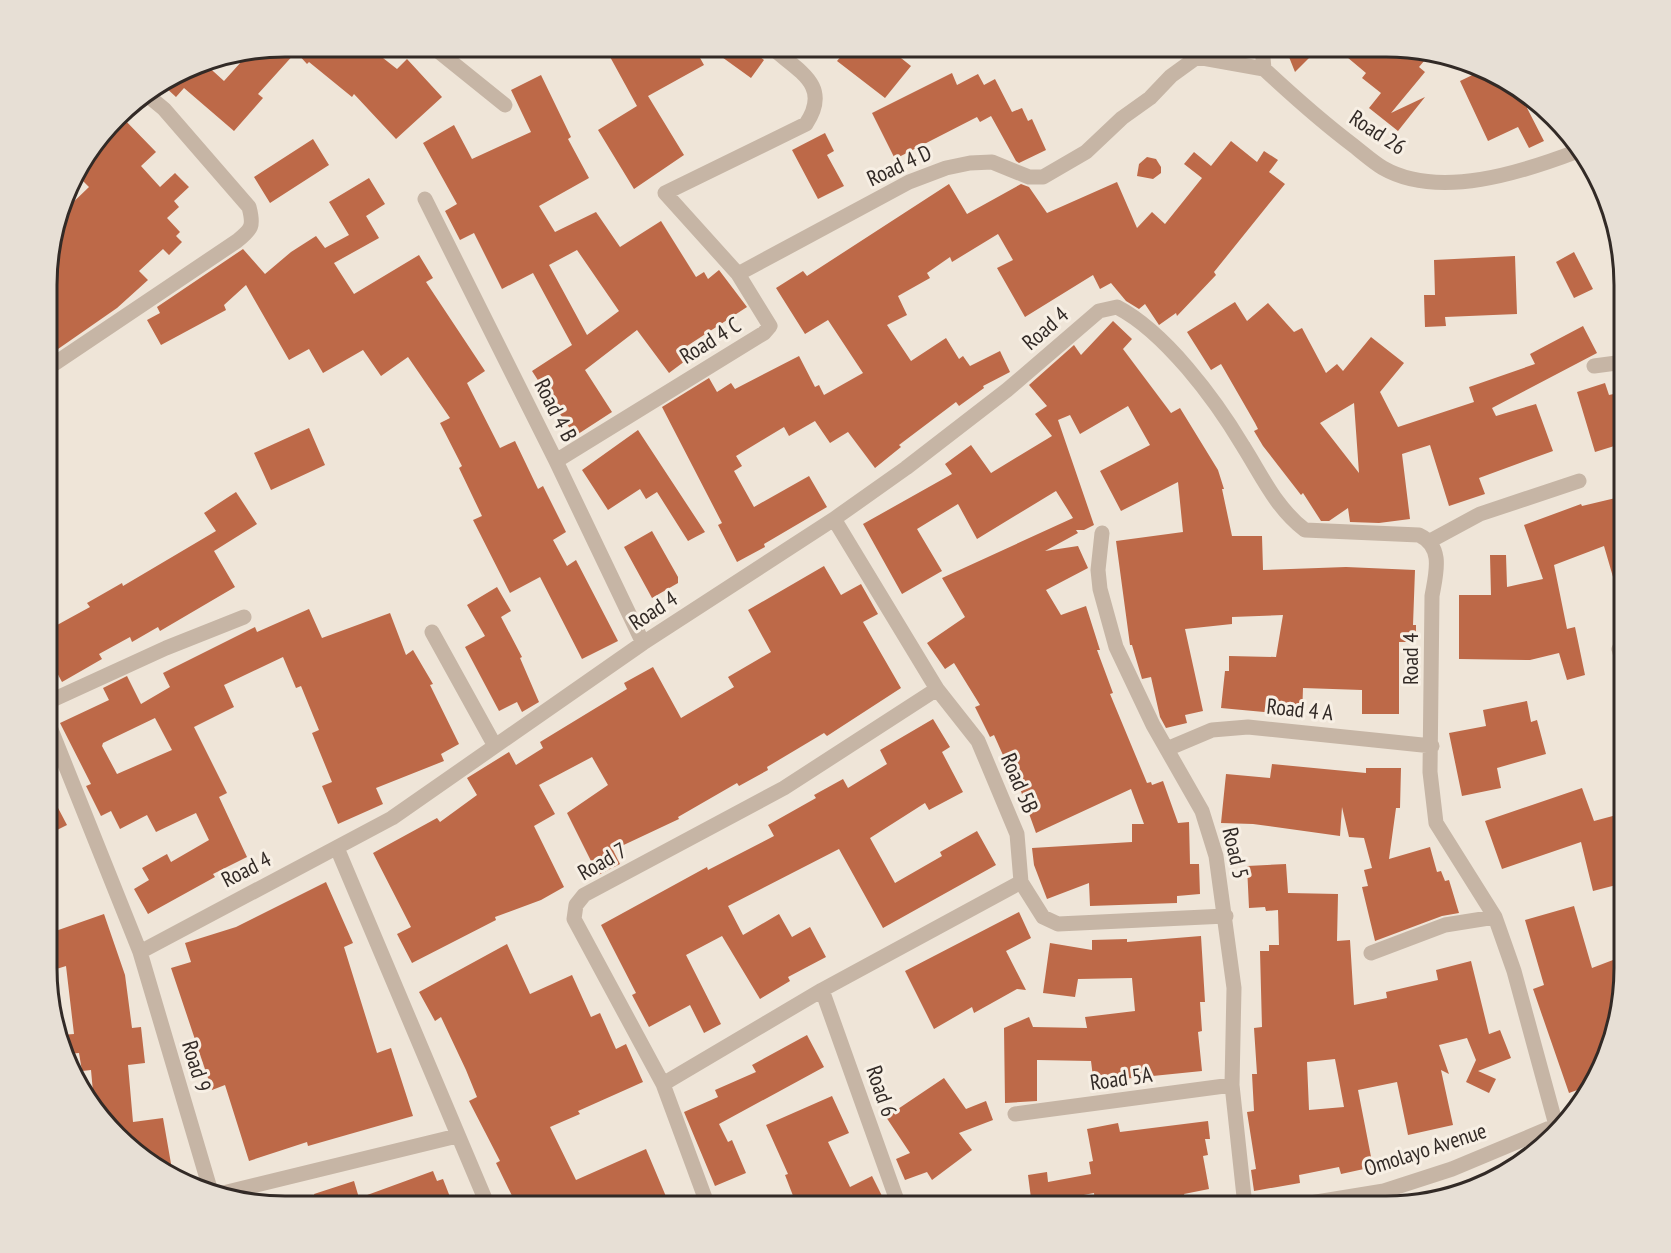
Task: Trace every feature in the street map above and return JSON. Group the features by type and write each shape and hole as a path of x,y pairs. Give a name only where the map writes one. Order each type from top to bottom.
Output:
{"street":[{"path":"446,57 505,105"},
{"name":"Road 4 C","path":"556,461 764,333 771,326 738,274 665,194 806,124 817,101 814,84 783,57"},
{"path":"1197,57 1264,69 1263,57"},
{"name":"Road 4 D","path":"738,274 909,182 946,168 970,163 992,162 1029,177 1043,177 1086,152 1122,118 1150,98 1172,76 1197,57"},
{"name":"Road 26","path":"1264,69 1311,113 1384,169 1426,182 1484,179 1533,168 1572,153"},
{"path":"57,362 237,242 252,229 254,224 249,207 164,109 152,99"},
{"name":"Road 4 B","path":"425,199 556,461 643,643"},
{"name":"Road 4","path":"140,952 393,818 643,643 834,519 958,429 1099,311 1117,307 1134,316 1164,343 1195,379 1237,437 1269,491 1291,519 1305,530 1419,536 1430,540 1436,552 1437,571 1432,596 1430,772 1436,823 1494,917 1514,971 1560,1115"},
{"path":"1594,366 1614,363"},
{"path":"1430,540 1480,514 1579,481"},
{"name":"Road 5B","path":"834,519 937,689 982,750 1017,834 1021,882 1043,917 1058,924 1226,916"},
{"name":"Road 5","path":"1102,533 1098,570 1100,590 1116,647 1167,749 1202,811 1216,856 1226,916 1234,988 1233,1085 1244,1196"},
{"path":"57,698 166,648 244,617"},
{"path":"432,632 495,746"},
{"name":"Road 7","path":"704,1196 663,1084 574,919 576,906 584,895 784,788 937,689"},
{"name":"Road 4 A","path":"1167,749 1212,730 1248,727 1432,746"},
{"name":"Road 9","path":"57,744 140,952 208,1183"},
{"path":"337,849 484,1196"},
{"path":"663,1084 822,990 1021,882"},
{"path":"1371,953 1445,925 1494,917"},
{"name":"Road 6","path":"822,990 895,1196"},
{"name":"Road 5A","path":"1015,1114 1233,1085"},
{"name":"Omolayo Avenue","path":"1353,1196 1384,1191 1452,1169 1546,1130"},
{"path":"234,1190 457,1136"}],"building":[{"path":"291,57 258,94 263,98 234,131 184,88 176,97 168,90 184,80 211,69 224,81 242,61"},
{"path":"301,57 382,57 397,69 407,59 442,97 396,139 354,94 352,97 309,62 307,64"},
{"path":"610,57 700,57 704,65 648,96 684,155 634,189 598,130 637,106"},
{"path":"722,57 760,57 764,60 751,78"},
{"path":"840,57 900,57 911,66 885,98 837,61"},
{"path":"1289,57 1310,57 1295,72"},
{"path":"1347,57 1401,57 1425,60 1419,67 1425,72 1391,113 1425,97 1398,131 1369,108 1381,93 1362,78 1366,73"},
{"path":"952,73 957,85 978,74 984,85 995,79 1012,112 1022,108 1028,121 1032,119 1046,150 1019,163 991,116 980,122 977,117 895,159 872,113"},
{"path":"1474,74 1513,95 1529,107 1544,141 1529,148 1518,127 1488,141 1460,81"},
{"path":"541,75 571,137 568,139 589,178 539,206 555,232 596,212 620,247 661,221 696,277 704,272 708,279 719,270 747,307 687,346 693,355 669,373 637,330 585,370 612,412 575,436 556,408 551,412 538,391 543,388 532,371 572,345 533,273 502,289 474,233 460,240 445,211 457,204 423,143 454,125 472,159 531,132 511,90","holes":["577,250 619,311 587,335 549,265"]},
{"path":"127,122 156,152 141,166 160,187 175,173 189,187 174,201 179,207 167,218 180,232 176,236 182,242 169,255 163,249 139,271 148,280 117,308 57,350 57,270 61,240 72,203 89,187 82,180 95,158"},
{"path":"825,133 834,151 827,155 844,186 818,199 792,150"},
{"path":"313,139 329,165 270,203 254,177"},
{"path":"1231,141 1257,162 1264,151 1278,160 1269,172 1285,184 1214,272 1216,275 1177,316 1176,313 1159,325 1145,304 1139,309 1126,301 1111,283 1100,289 1093,275 1025,317 997,268 1013,260 998,234 952,262 950,257 927,273 930,278 898,296 907,315 887,325 911,361 946,338 959,359 963,356 970,366 1000,351 1010,372 983,386 984,388 959,406 956,402 899,445 901,447 875,468 848,432 830,443 815,421 789,436 784,427 736,456 742,466 734,471 754,507 809,476 827,507 764,544 765,547 737,562 718,525 722,523 662,407 709,378 717,392 731,383 735,389 799,356 815,387 819,385 824,395 863,373 828,320 805,334 776,288 803,271 807,276 949,184 967,214 1021,184 1029,187 1047,213 1117,182 1137,228 1152,212 1165,224 1202,178 1184,164 1194,152 1211,166"},
{"path":"1147,157 1156,159 1161,167 1161,173 1153,179 1137,176 1139,164"},
{"path":"369,178 385,204 366,216 379,238 334,263 354,294 419,255 433,278 426,282 485,371 467,383 500,448 515,441 538,489 543,486 566,532 553,540 567,566 576,560 618,641 582,659 540,577 510,593 473,520 482,516 459,468 462,466 440,423 450,418 408,357 381,376 363,350 323,373 309,349 289,360 246,285 224,305 226,310 161,345 147,320 160,313 157,307 243,249 265,274 291,252 316,236 325,248 349,235 329,202"},
{"path":"1574,252 1593,289 1574,298 1556,262"},
{"path":"1515,256 1517,314 1445,317 1446,326 1425,327 1424,295 1435,295 1434,260"},
{"path":"1235,302 1247,321 1268,303 1294,332 1302,328 1326,373 1337,364 1343,371 1371,337 1404,363 1380,392 1398,427 1474,402 1469,387 1535,364 1530,354 1583,326 1597,353 1492,408 1496,416 1536,404 1553,451 1479,478 1485,494 1449,506 1430,445 1402,454 1410,519 1379,523 1350,522 1348,508 1329,521 1321,521 1303,493 1301,495 1263,446 1254,431 1258,429 1255,423 1221,364 1211,370 1187,332","holes":["1354,403 1359,473 1320,423"]},
{"path":"1113,321 1132,339 1123,349 1171,413 1180,408 1218,470 1224,489 1222,489 1232,536 1262,536 1263,570 1346,567 1415,570 1413,625 1416,625 1416,642 1399,642 1399,714 1362,714 1362,690 1303,688 1302,717 1275,717 1275,713 1221,708 1225,671 1229,671 1229,656 1276,657 1283,615 1232,617 1232,624 1185,629 1203,711 1185,715 1187,723 1166,728 1160,717 1151,677 1142,679 1132,645 1130,645 1116,541 1183,532 1178,482 1121,511 1100,471 1150,445 1128,406 1080,434 1070,415 1058,420 1094,525 1084,530 1076,530 1078,533 1045,551 1078,546 1088,568 1046,590 1061,615 1086,606 1100,650 1097,650 1113,693 1110,694 1147,783 1151,782 1152,785 1163,781 1178,823 1189,822 1190,864 1199,864 1200,894 1177,896 1177,903 1090,906 1089,883 1047,899 1034,865 1032,848 1132,842 1132,824 1144,824 1131,789 1036,833 1014,772 1011,773 994,735 990,737 975,707 980,705 954,663 945,669 927,643 965,617 942,578 1073,518 1056,491 977,539 958,504 917,529 942,571 902,594 863,524 952,474 945,464 971,445 991,473 1052,436 1035,414 1047,406 1029,385 1074,345 1081,355"},
{"path":"1605,383 1609,395 1614,394 1614,446 1595,452 1577,392"},
{"path":"309,428 325,465 271,490 254,453"},
{"path":"638,430 705,532 688,541 657,492 646,499 640,489 608,510 582,470"},
{"path":"236,492 257,524 214,551 235,587 160,631 158,627 132,642 130,637 99,654 102,659 62,682 57,673 57,625 90,607 87,603 122,583 123,586 216,531 204,513"},
{"path":"1614,498 1614,580 1604,546 1554,565 1567,629 1575,627 1585,675 1567,680 1559,653 1530,660 1459,659 1459,595 1491,595 1490,555 1506,555 1507,587 1543,579 1524,525 1581,504 1582,506"},
{"path":"652,531 678,577 678,583 652,598 624,547"},
{"path":"824,566 841,595 861,584 878,614 863,622 901,688 827,736 824,733 767,767 768,770 739,786 737,783 678,817 679,819 613,850 620,864 598,875 567,813 608,785 592,757 539,785 555,814 534,826 564,887 541,900 495,917 496,920 412,963 397,934 411,927 373,853 437,818 440,822 477,795 467,778 509,752 516,765 543,748 540,742 627,689 624,683 653,667 681,718 734,687 728,677 771,652 748,610"},
{"path":"497,587 511,611 501,617 522,657 520,658 539,702 522,712 517,702 499,711 465,647 485,636 467,605"},
{"path":"309,609 322,638 390,613 406,655 413,650 433,684 430,685 459,744 441,754 444,761 376,788 383,804 338,824 322,786 332,782 312,733 319,730 301,686 296,688 283,657 224,685 234,707 194,727 227,793 219,797 247,857 213,874 215,877 148,914 134,889 149,880 142,868 167,854 171,862 209,840 196,813 156,832 147,815 120,829 111,811 101,816 86,786 91,784 60,723 109,700 103,688 127,676 141,704 170,687 163,673 255,627 257,632","holes":["155,718 172,750 117,774 102,746 103,743"]},
{"path":"1527,701 1531,722 1537,720 1546,754 1497,768 1501,788 1462,796 1449,733 1486,726 1483,710"},
{"path":"933,719 950,747 942,752 963,792 929,810 925,803 870,838 895,883 942,856 940,852 977,831 996,865 883,928 839,849 728,906 743,935 779,914 792,937 810,927 826,957 788,977 790,981 760,999 722,936 686,955 721,1024 704,1033 690,1005 649,1027 632,995 636,993 601,925 707,867 708,870 774,836 768,825 816,798 814,795 843,779 848,788 887,764 880,750"},
{"path":"1272,764 1366,773 1366,768 1401,768 1400,808 1396,808 1389,859 1430,847 1437,872 1441,871 1445,881 1449,880 1459,913 1442,916 1375,941 1362,887 1368,886 1364,870 1372,868 1364,838 1349,837 1342,807 1340,836 1253,824 1221,823 1226,774 1270,778"},
{"path":"1582,788 1594,821 1614,816 1614,886 1593,891 1581,842 1502,869 1485,821"},
{"path":"57,806 67,825 57,830"},
{"path":"1286,864 1288,893 1338,894 1337,941 1350,940 1354,1005 1387,998 1386,992 1438,980 1436,970 1471,961 1489,1034 1500,1030 1511,1058 1478,1071 1496,1079 1489,1093 1466,1082 1476,1060 1467,1038 1439,1045 1449,1074 1441,1070 1453,1125 1408,1135 1397,1082 1358,1090 1373,1167 1341,1174 1339,1167 1299,1175 1300,1183 1254,1191 1251,1170 1256,1169 1247,1112 1254,1111 1252,1074 1257,1074 1254,1028 1262,1027 1260,951 1269,951 1269,945 1279,945 1278,910 1266,911 1265,907 1249,908 1247,866","holes":["1335,1059 1344,1107 1309,1110 1307,1062"]},
{"path":"326,882 353,943 344,947 377,1053 391,1048 413,1116 308,1146 307,1142 249,1161 225,1085 212,1090 171,968 191,962 185,943 236,927"},
{"path":"1574,906 1592,968 1613,960 1614,962 1610,1013 1602,1041 1591,1069 1579,1089 1569,1093 1533,989 1544,985 1525,920"},
{"path":"1019,912 1031,938 1006,951 1026,990 1017,989 974,1013 972,1007 934,1029 905,971"},
{"path":"104,914 125,975 132,1028 141,1027 145,1063 128,1065 133,1122 163,1118 171,1165 146,1149 104,1107 93,1091 91,1070 82,1071 79,1053 73,1053 67,1035 74,1034 66,966 57,969 57,930"},
{"path":"1201,936 1205,1002 1200,1002 1202,1031 1198,1032 1202,1071 1123,1079 1094,1085 1091,1061 1037,1060 1037,1101 1005,1103 1004,1028 1029,1017 1033,1027 1087,1028 1085,1017 1135,1011 1132,978 1078,979 1075,997 1043,993 1050,943 1092,950 1092,940 1127,939 1127,942"},
{"path":"507,944 530,994 572,975 591,1017 600,1013 616,1049 626,1044 643,1082 578,1111 580,1114 550,1127 576,1180 646,1149 666,1196 512,1196 496,1163 500,1161 469,1101 477,1097 466,1070 441,1017 435,1021 419,992"},
{"path":"807,1035 824,1067 719,1124 728,1142 732,1140 746,1173 715,1186 684,1112 718,1097 715,1090 756,1072 752,1065"},
{"path":"944,1078 966,1109 986,1101 993,1120 959,1133 972,1150 932,1180 927,1172 905,1180 896,1159 910,1153 886,1117"},
{"path":"832,1096 849,1133 828,1142 850,1187 872,1176 882,1196 793,1196 785,1175 788,1174 766,1125"},
{"path":"1208,1121 1210,1139 1205,1139 1208,1155 1203,1156 1209,1189 1184,1194 1185,1196 1094,1196 1094,1193 1078,1196 1031,1196 1028,1175 1047,1172 1048,1182 1091,1174 1089,1162 1093,1161 1087,1129 1118,1123 1120,1132"},
{"path":"433,1171 437,1181 443,1179 450,1196 364,1196"},
{"path":"354,1181 358,1196 314,1196 314,1194"}]}
